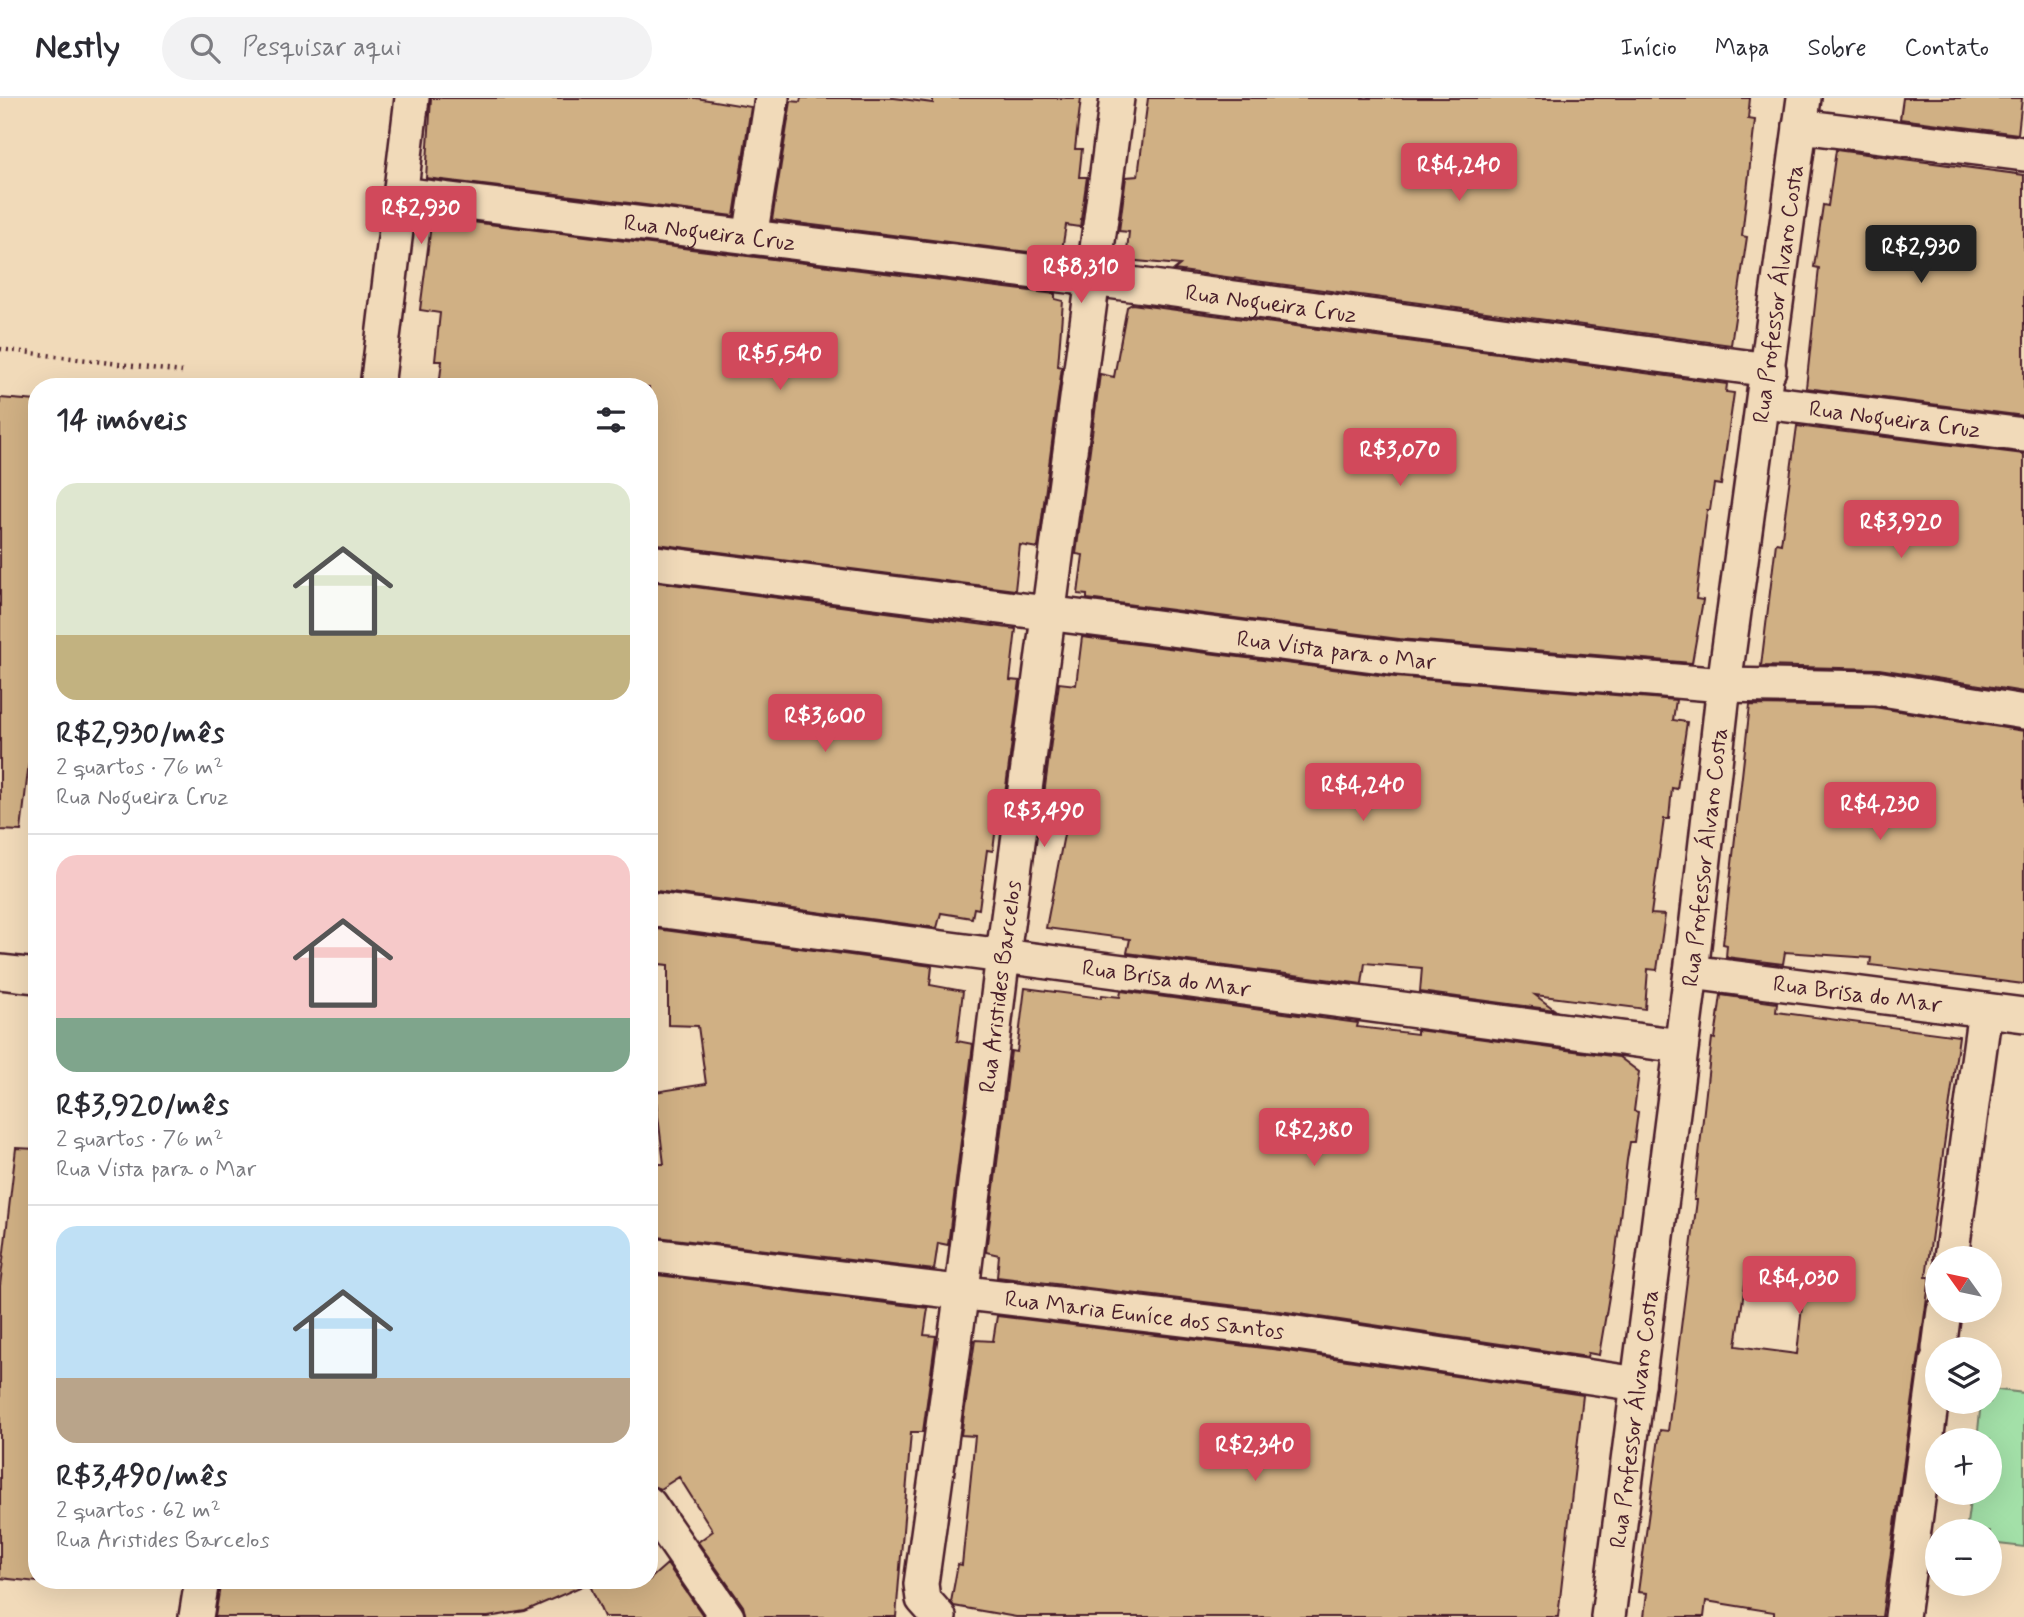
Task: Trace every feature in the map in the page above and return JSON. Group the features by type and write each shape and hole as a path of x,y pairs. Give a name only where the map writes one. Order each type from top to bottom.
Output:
{"street":[{"path":"378,378 412,98"},
{"path":"750,238 772,98"},
{"name":"Rua Aristides Barcelos","path":"939,1617 923,1599 921,1584 962,1290 1047,615 1117,98"},
{"path":"1802,112 2024,154"},
{"name":"Rua Professor Álvaro Costa","path":"1608,1617 1692,972 1724,685 1765,402 1802,112"},
{"name":"Rua Nogueira Cruz","path":"400,194 1093,279 1769,370"},
{"name":"Rua Nogueira Cruz","path":"1765,402 2024,435"},
{"name":"Rua Vista para o Mar","path":"658,563 1397,658 1724,685 1876,688 2024,712"},
{"name":"Rua Brisa do Mar","path":"658,910 1681,1046"},
{"path":"0,972 28,975"},
{"name":"Rua Brisa do Mar","path":"1692,972 2024,1015"},
{"path":"1953,1246 1985,1010"},
{"name":"Rua Maria Euníce dos Santos","path":"658,1256 962,1290 1283,1331 1638,1384"},
{"path":"1902,1617 1930,1414"},
{"path":"658,1517 727,1617"},
{"path":"196,1617 201,1589"}],"path":[{"path":"0,349 182,372"}],"green space":[{"path":"2002,1390 2024,1393 2024,1547 2002,1544 2002,1519 1968,1519 1969,1505 2002,1505 2002,1428 1978,1428 1980,1414 2002,1414"}],"building":[{"path":"431,98 696,98 751,107 734,216 426,178"},
{"path":"801,98 894,98 933,103 933,98 1081,98 1075,149 1082,149 1079,177 1087,177 1080,227 1066,225 1061,256 772,220 791,101 800,102"},
{"path":"1148,98 1750,98 1748,119 1755,120 1742,236 1747,237 1731,345 1174,270 1180,265 1126,260 1129,232 1119,231 1126,177 1138,176"},
{"path":"1903,98 2022,98 2018,134 1900,119"},
{"path":"1836,150 2024,175 2024,416 1806,388 1819,268 1814,267 1823,205 1828,206"},
{"path":"432,217 1055,294 1055,299 1063,301 1058,366 1062,367 1038,548 1020,545 1015,590 658,544 658,378 440,378 442,361 435,361 440,313 420,310"},
{"path":"1132,304 1727,384 1726,392 1734,393 1721,485 1714,484 1710,510 1707,510 1696,599 1703,600 1692,663 1399,639 1087,599 1087,595 1078,594 1083,555 1076,554 1100,374 1114,377 1127,307"},
{"path":"0,398 28,400 28,771 21,831 0,830"},
{"path":"1797,426 2024,454 2024,692 1879,669 1761,666 1776,543 1781,544"},
{"path":"658,582 1016,629 1010,680 1020,681 1004,802 999,801 993,851 987,850 979,909 974,908 972,918 941,913 937,928 658,891"},
{"path":"1082,637 1395,677 1676,700 1673,720 1687,722 1677,789 1672,788 1669,819 1664,819 1651,914 1665,915 1657,970 1648,969 1645,1009 1535,995 1555,1010 1420,992 1422,968 1365,963 1362,984 1127,953 1130,939 1046,928 1068,814 1042,809 1059,683 1076,685"},
{"path":"1750,705 1874,707 2024,731 2024,984 1870,965 1871,958 1785,952 1783,964 1726,957 1727,945 1723,944"},
{"path":"658,929 932,966 930,985 963,991 957,1041 973,1044 948,1245 938,1243 934,1270 658,1237 658,1164 664,1164 658,1092 706,1084 698,1026 668,1025 668,965 658,964"},
{"path":"1025,988 1101,998 1102,995 1120,997 1121,991 1358,1023 1357,1027 1417,1034 1417,1030 1619,1057 1639,1072 1634,1111 1638,1112 1634,1142 1630,1142 1627,1160 1614,1267 1599,1355 1588,1353 1587,1357 1286,1312 997,1277 999,1255 986,1252 1011,1051 1017,1052"},
{"path":"1721,995 1777,1003 1776,1012 1959,1036 1930,1246 1925,1246 1925,1312 1882,1617 1774,1617 1774,1612 1706,1601 1704,1617 1644,1617 1647,1593 1638,1592 1660,1430 1668,1431 1697,1200 1694,1200 1712,1038 1715,1039","holes":["1746,1277 1804,1287 1797,1354 1736,1346"]},
{"path":"16,1148 28,1149 28,1581 0,1578 0,1286"},
{"path":"658,1275 928,1308 924,1335 936,1336 923,1432 911,1432 896,1617 746,1617 743,1606 698,1542 713,1531 679,1477 660,1489"},
{"path":"997,1316 1280,1350 1583,1395 1558,1617 1016,1617 954,1606 951,1602 958,1564 962,1565 975,1436 961,1435 975,1340 993,1341"},
{"path":"667,1564 704,1617 604,1617 592,1589 658,1589 658,1572"},
{"path":"220,1589 575,1589 525,1611 488,1617 215,1617"}]}
